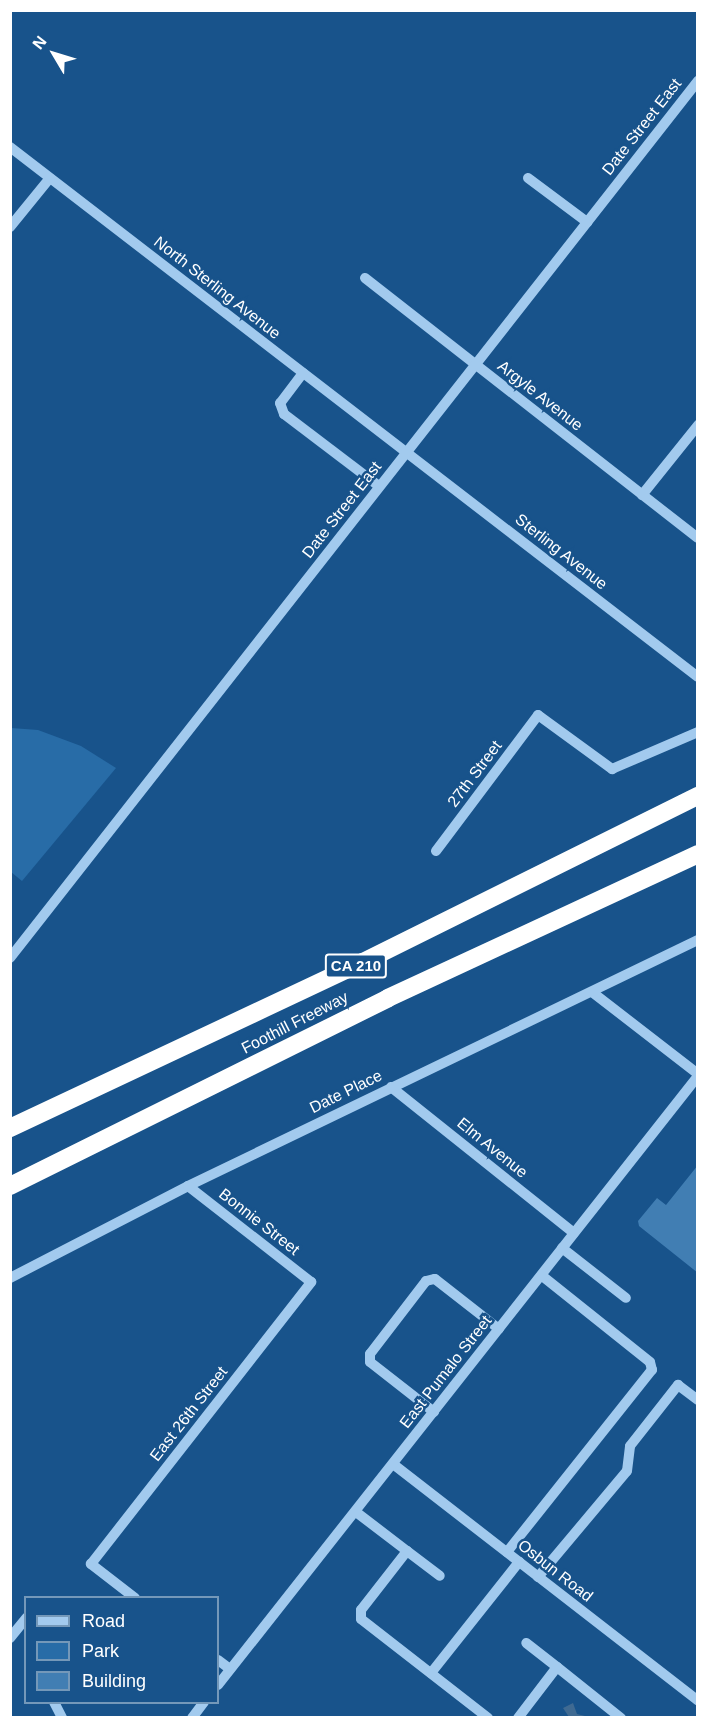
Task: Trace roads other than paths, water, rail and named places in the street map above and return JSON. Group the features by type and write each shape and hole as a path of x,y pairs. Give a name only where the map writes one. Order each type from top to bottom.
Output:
{"highway":[{"name":"Foothill Freeway","path":"10,1128 363,962 698,796"},
{"name":"Foothill Freeway","path":"10,1186 388,998 698,854"}],"street":[{"name":"Date Street East","path":"10,958 698,81"},
{"name":"North Sterling Avenue","path":"10,147 406,452"},
{"path":"10,227 50,178"},
{"path":"528,178 587,222"},
{"name":"Argyle Avenue","path":"365,278 698,538"},
{"path":"303,373 280,403 280,408 379,486"},
{"path":"642,495 698,425"},
{"name":"Sterling Avenue","path":"406,452 698,677"},
{"name":"27th Street","path":"436,851 538,715 612,769 698,732"},
{"name":"Date Place","path":"10,1278 188,1186 698,940"},
{"path":"592,992 698,1075"},
{"name":"East Pumalo Street","path":"219,1684 698,1075"},
{"name":"Elm Avenue","path":"392,1087 574,1233"},
{"name":"Bonnie Street","path":"188,1186 311,1282"},
{"path":"562,1248 626,1298"},
{"path":"507,1552 652,1370 650,1362 541,1275"},
{"path":"434,1412 370,1362 370,1354 426,1281 435,1279 499,1329"},
{"name":"East 26th Street","path":"132,1596 91,1564 311,1282"},
{"path":"538,1577 627,1472 630,1446 678,1385 698,1400"},
{"name":"Osbun Road","path":"393,1464 698,1701"},
{"path":"356,1512 440,1576"},
{"path":"407,1551 360,1616 488,1718"},
{"path":"431,1673 519,1562"},
{"path":"10,1638 24,1620"},
{"path":"526,1643 621,1718"},
{"path":"219,1661 230,1669"},
{"path":"518,1718 557,1668"},
{"path":"55,1704 62,1718"},
{"path":"192,1718 202,1704"}]}
